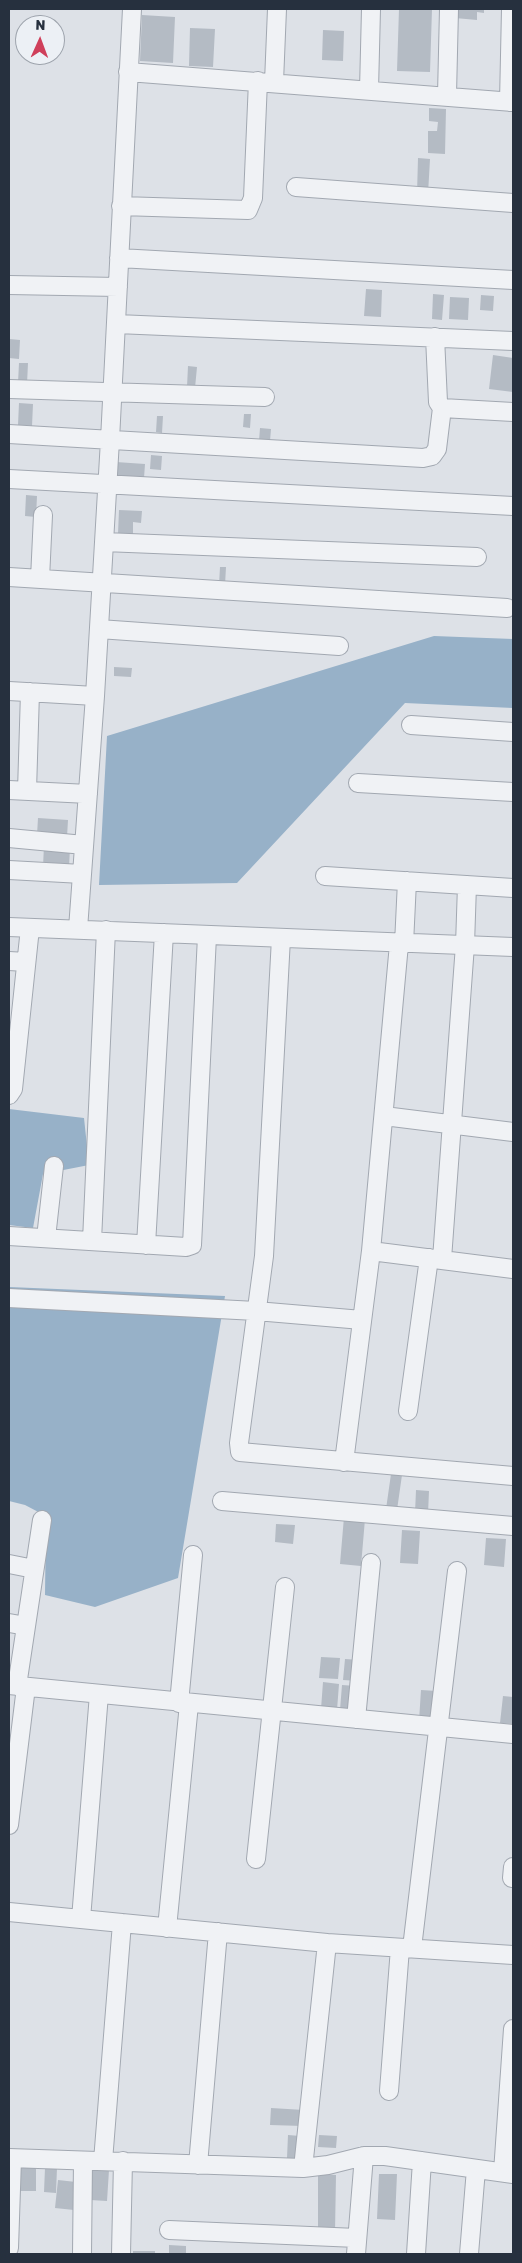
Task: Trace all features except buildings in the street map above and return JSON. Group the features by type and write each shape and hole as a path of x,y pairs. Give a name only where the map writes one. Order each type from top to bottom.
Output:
{"street":[{"path":"78,929 108,483 132,9"},
{"path":"122,206 248,210 253,198 266,82 278,9"},
{"path":"368,90 370,9"},
{"path":"447,95 449,9"},
{"path":"128,72 447,95 511,102 511,9"},
{"path":"296,187 513,203"},
{"path":"119,258 513,280"},
{"path":"9,284 118,287"},
{"path":"117,324 435,336 513,341"},
{"path":"9,434 424,458 432,456 437,449 442,408 438,402 435,336"},
{"path":"9,389 113,394 265,397"},
{"path":"442,408 513,412"},
{"path":"9,479 513,506"},
{"path":"40,579 43,515"},
{"path":"104,542 478,557"},
{"path":"9,577 507,608"},
{"path":"99,629 339,646"},
{"path":"9,691 95,696"},
{"path":"27,791 30,692"},
{"path":"410,725 513,732"},
{"path":"358,783 513,792"},
{"path":"9,790 88,794"},
{"path":"9,838 84,845"},
{"path":"9,870 82,874"},
{"path":"325,876 513,888"},
{"path":"344,1462 371,1251 407,881"},
{"path":"408,1411 435,1258 452,1125 465,945 467,885"},
{"path":"9,927 513,947"},
{"path":"9,1095 13,1089 18,961 30,928"},
{"path":"92,1241 106,930"},
{"path":"146,1245 164,933"},
{"path":"9,1236 189,1247 193,1240 207,936"},
{"path":"281,938 264,1256 239,1443 240,1452 513,1476"},
{"path":"384,1116 513,1132"},
{"path":"46,1238 54,1166"},
{"path":"371,1251 513,1269"},
{"path":"9,1298 256,1311 362,1320"},
{"path":"222,1501 513,1526"},
{"path":"9,1825 17,1686 17,1625 34,1568 42,1520"},
{"path":"167,1928 193,1555"},
{"path":"356,1719 371,1563"},
{"path":"9,1564 34,1568"},
{"path":"389,2091 406,1948 440,1726 457,1571"},
{"path":"256,1860 286,1587"},
{"path":"17,1686 513,1734"},
{"path":"81,1919 99,1694"},
{"path":"9,1912 327,1943 513,1955"},
{"path":"103,2161 122,1923"},
{"path":"198,2164 218,1932"},
{"path":"303,2168 327,1943"},
{"path":"9,2248 11,2158 303,2168 328,2165 364,2156 422,2161 508,2173 513,2029"},
{"path":"169,2230 357,2246 364,2156"},
{"path":"82,2254 83,2161"},
{"path":"121,2254 123,2161"},
{"path":"416,2254 422,2161"},
{"path":"469,2254 476,2169"}],"water":[{"path":"434,636 513,639 513,708 405,703 237,883 99,885 107,736"},
{"path":"9,1109 84,1118 89,1165 43,1174 33,1228 9,1225"},
{"path":"9,1287 225,1296 178,1578 95,1607 45,1595 46,1516 25,1505 9,1501"}]}
